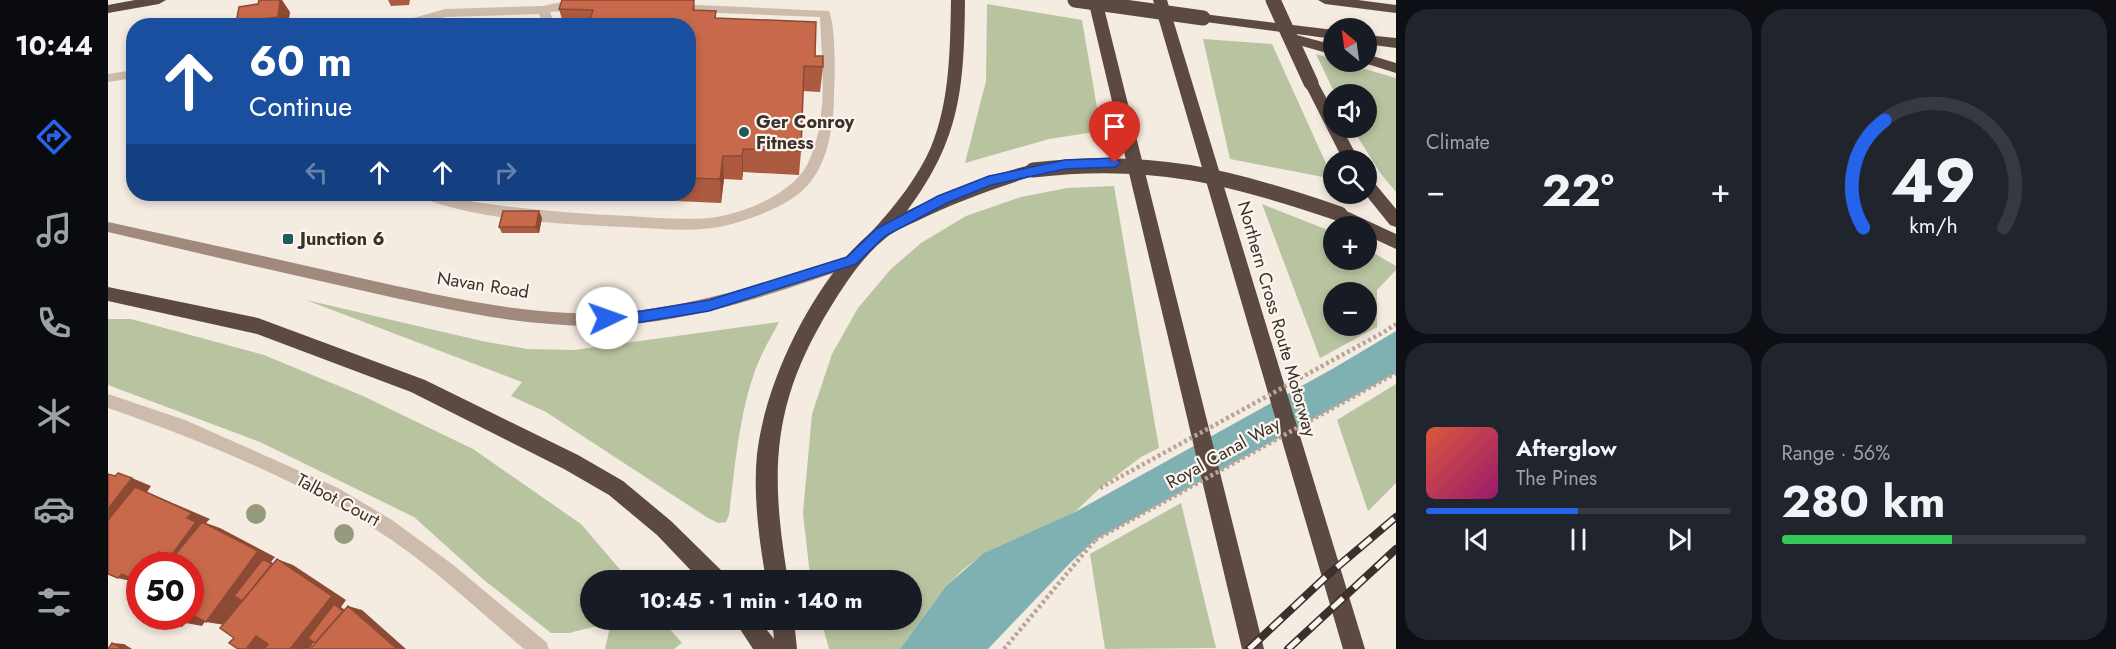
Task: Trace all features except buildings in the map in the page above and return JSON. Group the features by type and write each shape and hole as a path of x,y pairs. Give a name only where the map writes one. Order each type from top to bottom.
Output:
{"highway":[{"path":"108,9 159,0"},
{"path":"776,570 766,480 771,431 794,354 815,316 852,261 880,232 906,199 937,149 951,110 958,0"},
{"path":"1075,0 1323,34"},
{"path":"1095,0 1253,649"},
{"name":"Northern Cross Route Motorway","path":"1160,0 1326,563 1354,649"},
{"path":"1273,0 1311,83 1346,150"},
{"path":"1325,0 1396,9"},
{"path":"1209,19 1323,47"},
{"path":"1377,40 1396,42"},
{"path":"1377,62 1396,68"},
{"path":"880,232 943,200 989,181 1065,165 1115,163 1173,167 1264,187 1346,216"},
{"path":"1377,197 1396,220"},
{"path":"1377,232 1396,242"},
{"path":"108,294 258,326 418,386 571,462 616,488 664,528 705,570"},
{"path":"753,630 767,649"},
{"path":"784,630 786,649"}],"main road":[{"name":"Navan Road","path":"108,226 462,307 514,314 589,319 642,317 709,306 852,261"}],"street":[{"path":"422,18 445,13 596,6"},
{"path":"440,201 525,214 681,224 712,223 743,215 777,200 802,184 814,165 829,103 825,14 664,8"},
{"path":"543,10 546,18"},
{"path":"108,78 126,75"},
{"name":"Talbot Court","path":"108,401 179,425 332,494 386,526 446,570 539,649"}],"path":[{"path":"1100,488 1396,324"},
{"name":"Royal Canal Way","path":"1004,649 1095,540 1396,373"}],"green space":[{"path":"987,4 1082,20 1101,131 1049,139 965,163 986,81"},
{"path":"1203,39 1272,44 1323,157 1323,177 1230,159"},
{"path":"1316,54 1323,56 1323,69"},
{"path":"1325,72 1375,72 1396,78 1396,192 1377,168 1377,150 1366,150 1358,138 1377,138 1377,84 1330,84"},
{"path":"1114,186 1159,448 1141,457 1100,488 1075,512 985,553 946,586 922,619 922,570 809,570 803,513 812,414 832,354 858,308 891,269 921,243 966,216 1021,197 1067,188"},
{"path":"1262,204 1323,228 1323,270 1377,270 1377,255 1396,266 1396,270 1377,290 1377,282 1323,282 1323,336 1360,336 1320,358"},
{"path":"306,300 482,341 527,349 574,350 779,322 756,368 745,404 729,515 726,522 718,523 708,518 546,412 511,396 522,382"},
{"path":"108,319 131,319 264,355 363,396 473,449 581,524 620,570 580,570 581,630 551,633 484,580 414,517 260,442 108,385"},
{"path":"1396,384 1396,483 1368,511 1337,420"},
{"path":"1181,503 1216,648 1105,649 1090,554"},
{"path":"609,630 671,630 682,643 674,649 605,649"},
{"path":"824,630 914,630 900,649 829,649"}],"water":[{"path":"1396,331 1396,373 1095,540 988,649 900,649 914,630 922,630 922,619 946,586 984,553 1075,512"}],"railway":[{"path":"1249,649 1330,573 1396,517"},
{"path":"1288,649 1396,549"}],"place":[{"name":"Ger Conroy Fitness","path":"744,132"},
{"name":"Junction 6","path":"288,239"}],"route":[{"path":"607,318 642,317 709,306 852,261 880,232 943,200 989,181 1065,165 1115,163"}]}
